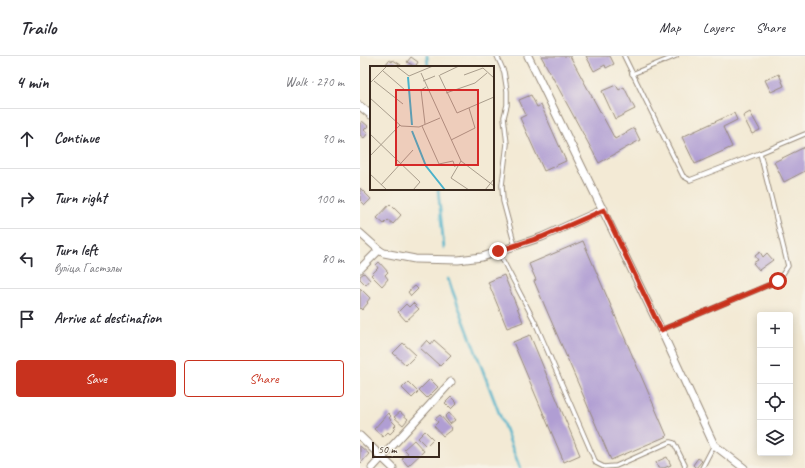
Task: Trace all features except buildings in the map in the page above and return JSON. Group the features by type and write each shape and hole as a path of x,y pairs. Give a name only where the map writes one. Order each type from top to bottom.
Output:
{"street":[{"path":"528,56 604,210 714,445 744,468"},
{"path":"360,106 370,114"},
{"path":"360,233 384,253 415,259 464,260 482,256 542,237 604,210"},
{"path":"360,269 379,250"},
{"path":"372,468 451,382"},
{"path":"360,436 393,468"}],"lane":[{"path":"496,56 504,72 507,91 507,105 504,117 507,144 502,186 503,201 515,246"},
{"path":"624,56 683,176 690,180 760,154 805,134"},
{"path":"632,74 676,56"},
{"path":"661,330 778,281 788,266 760,154"},
{"path":"498,251 535,322 596,463 604,467 616,466 670,442 674,443 685,465 684,468"},
{"path":"702,468 714,445"}],"waterway":[{"path":"427,56 428,66"},
{"path":"438,190 444,248"},
{"path":"448,279 520,468"}],"route":[{"path":"498,251 542,237 604,210 661,330 778,281"}]}
